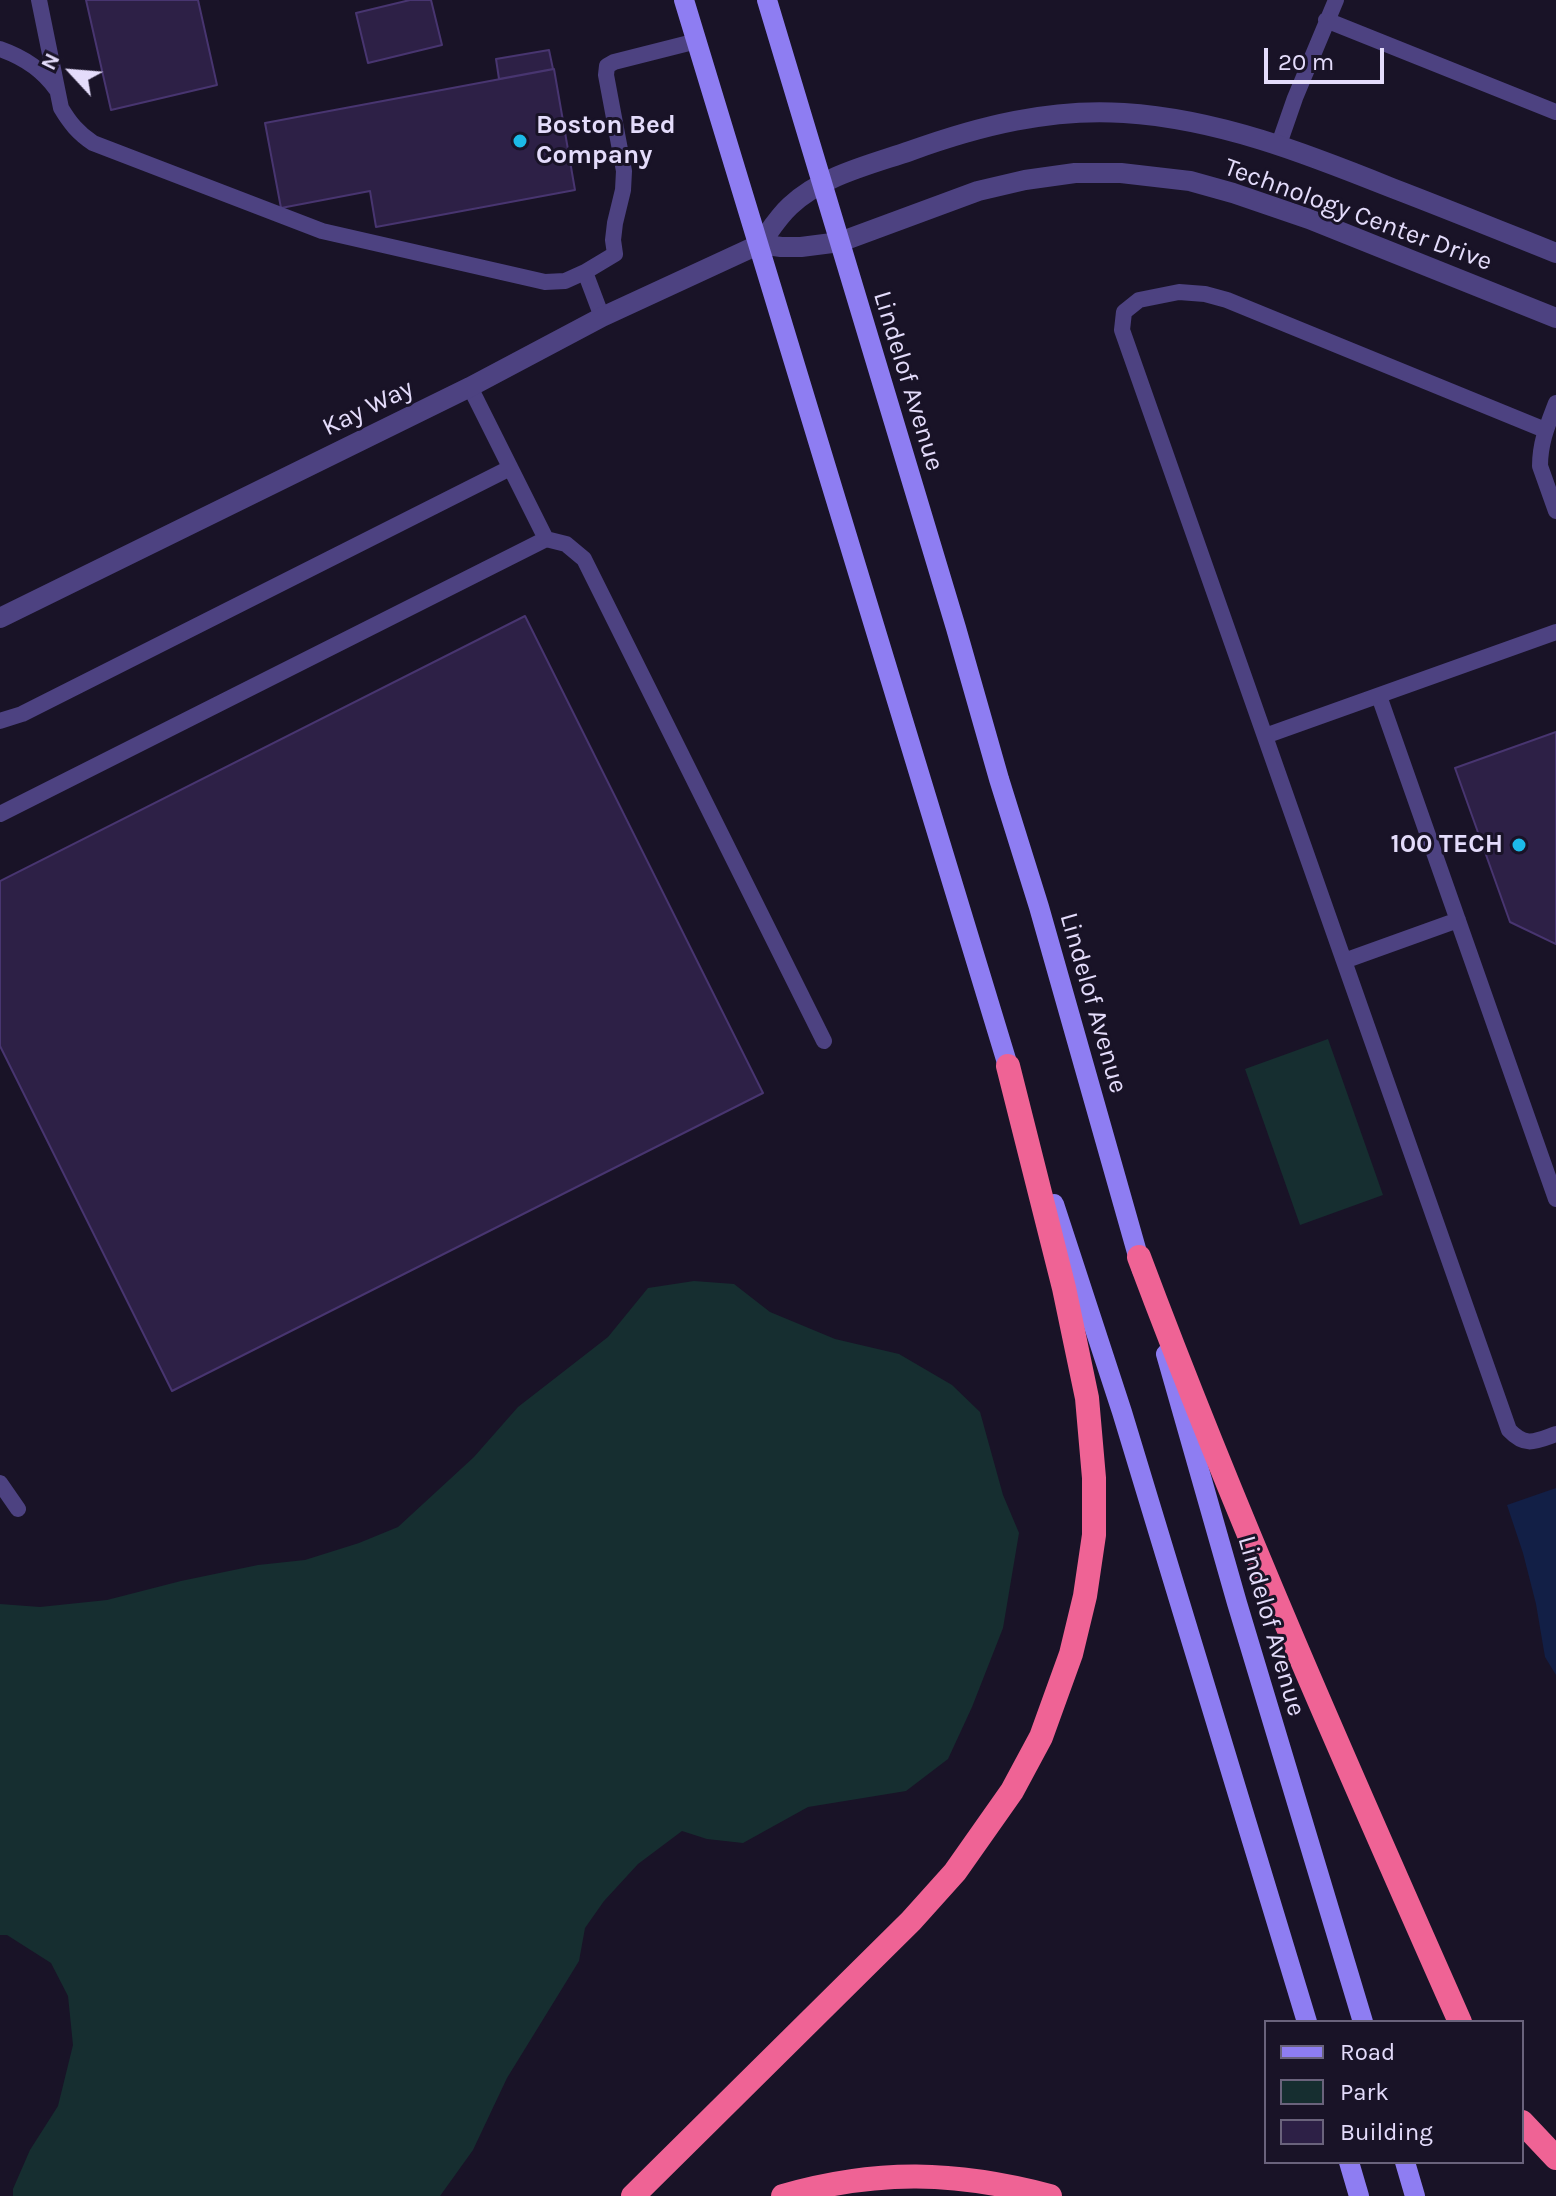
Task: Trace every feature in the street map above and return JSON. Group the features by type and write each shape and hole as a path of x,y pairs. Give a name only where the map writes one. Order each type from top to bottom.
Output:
{"highway":[{"path":"633,2196 911,1921 955,1872 1012,1791 1041,1737 1071,1654 1085,1596 1094,1535 1094,1478 1087,1398 1064,1288 1008,1066"},
{"path":"1139,1257 1195,1406 1258,1559 1459,2020"},
{"path":"1524,2124 1556,2158"},
{"path":"783,2196 853,2179 913,2175 981,2181 1050,2196"}],"main road":[{"path":"684,0 1008,1066 1122,1412 1306,2020"},
{"name":"Lindelof Avenue","path":"773,6 821,183 1039,907 1237,1603 1362,2020"},
{"path":"1350,2164 1359,2196"},
{"path":"1406,2164 1415,2196"}],"street":[{"name":"Technology Center Drive","path":"1556,253 1279,144 1203,123 1123,113 1071,113 1016,120 960,133 821,183 787,208 760,244 801,247 840,242 978,191 1050,176 1121,173 1190,181 1233,193 1309,219 1556,318"},
{"name":"Kay Way","path":"0,618 470,387 602,317 760,244"}],"lane":[{"path":"39,0 61,108 79,134 93,143 312,228 545,282 565,281 615,254 613,240 624,171 606,75 607,66 697,41"},
{"path":"1279,144 1336,0"},
{"path":"1326,20 1556,112"},
{"path":"0,49 38,68 57,90"},
{"path":"585,272 602,317"},
{"path":"1550,424 1205,294 1179,292 1139,300 1124,312 1122,330 1509,1430 1519,1440 1533,1442 1556,1434"},
{"path":"470,387 546,539"},
{"path":"1556,403 1541,444 1540,466 1556,511"},
{"path":"0,721 22,714 510,468"},
{"path":"0,814 546,539 566,544 584,559 824,1041"},
{"path":"1265,736 1556,632"},
{"path":"1379,696 1556,1199"},
{"path":"1344,961 1458,920"},
{"path":"0,1483 18,1509"}],"green space":[{"path":"1328,1039 1383,1195 1300,1225 1245,1069"},
{"path":"694,1281 734,1284 770,1312 835,1339 899,1354 952,1385 980,1412 1003,1495 1019,1533 1003,1628 948,1759 906,1791 808,1807 743,1843 707,1839 682,1831 638,1864 604,1901 585,1928 579,1961 507,2078 473,2150 440,2196 13,2196 13,2189 30,2150 58,2106 73,2045 68,1996 51,1963 7,1935 0,1935 0,1604 40,1607 107,1600 258,1565 305,1560 398,1527 474,1457 518,1407 608,1337 648,1288"}],"water":[{"path":"1556,1488 1556,1675 1545,1657 1536,1604 1507,1505"}],"building":[{"path":"86,0 198,0 217,85 111,110"},
{"path":"410,0 431,0 442,45 368,63 356,13"},
{"path":"549,50 553,69 499,79 496,59"},
{"path":"554,69 575,190 376,227 370,191 281,208 265,123"},
{"path":"525,616 763,1093 172,1391 0,1046 0,881"},
{"name":"100 TECH","path":"1556,732 1556,944 1510,922 1455,768"}],"place":[{"name":"Boston Bed Company","path":"520,141"},
{"name":"100 TECH","path":"1519,845"}]}
